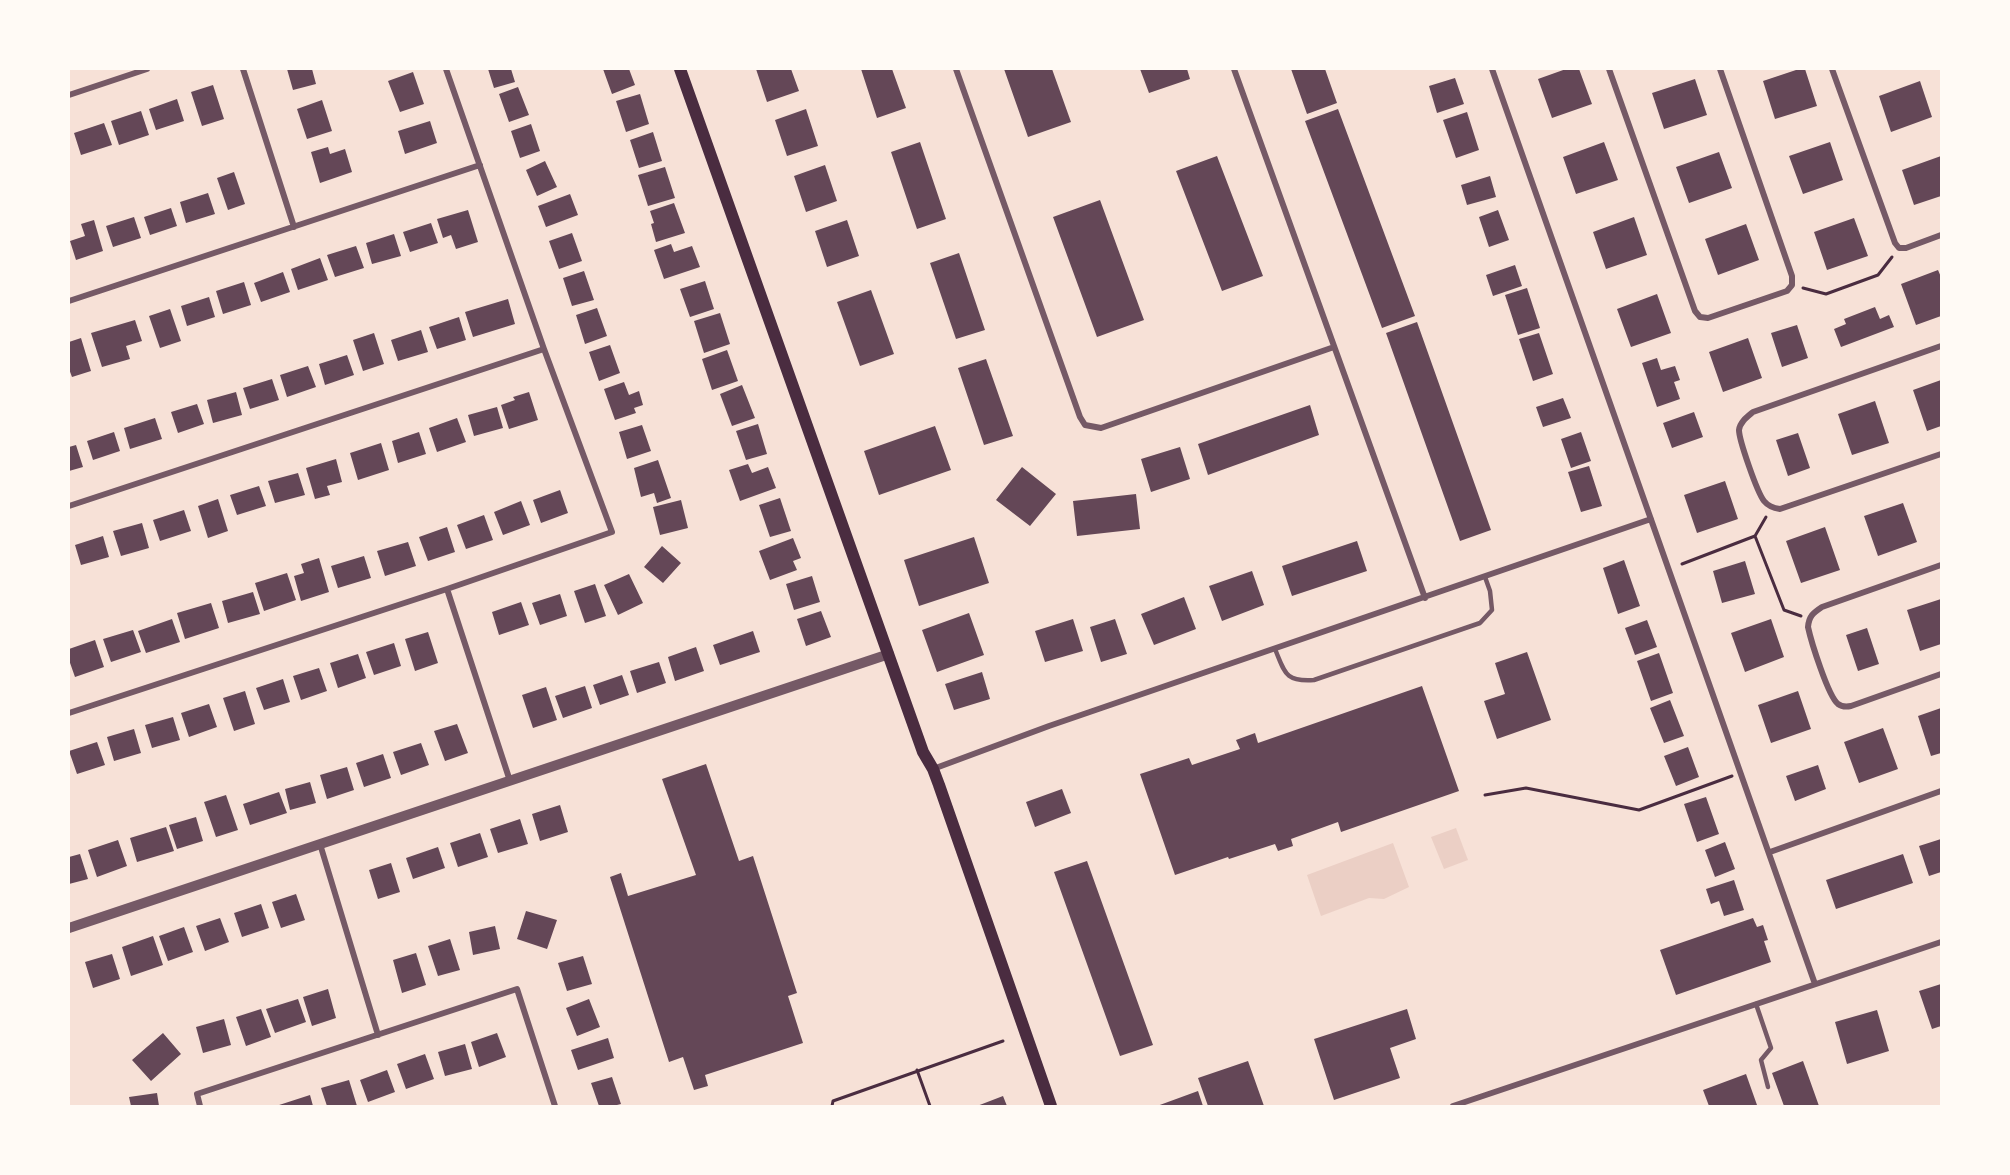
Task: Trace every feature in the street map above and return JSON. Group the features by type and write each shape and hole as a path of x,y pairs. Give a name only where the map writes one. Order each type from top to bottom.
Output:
{"main road":[{"path":"680,69 923,752 933,769 1051,1106"}],"street":[{"path":"69,95 147,69"},
{"path":"243,69 294,227"},
{"path":"69,713 447,589 612,532 544,349 446,69"},
{"path":"956,69 1080,417 1085,424 1101,428 1334,347"},
{"path":"1233,69 1425,598"},
{"path":"1492,69 1815,984"},
{"path":"1609,69 1695,311 1700,317 1708,318 1786,291 1792,285 1792,276 1720,69"},
{"path":"1832,69 1895,243 1899,248 1941,236"},
{"path":"69,301 480,165"},
{"path":"1941,346 1754,412 1746,417 1739,431 1759,494 1771,507 1779,509 1941,454"},
{"path":"69,506 544,349"},
{"path":"933,769 1049,726 1651,519"},
{"path":"1941,565 1822,607 1809,619 1808,627 1827,684 1834,700 1839,705 1851,706 1941,674"},
{"path":"447,589 510,781"},
{"path":"69,928 889,654"},
{"path":"1770,852 1941,791"},
{"path":"320,844 378,1035"},
{"path":"1453,1106 1941,942"},
{"path":"200,1106 196,1094 517,989 555,1106"}],"lane":[{"path":"1275,649 1285,673 1298,681 1324,677 1480,623 1492,610 1490,591 1485,577"},
{"path":"1756,1004 1771,1048 1761,1060 1768,1087"}],"path":[{"path":"1792,285 1826,294 1878,275 1899,248"},
{"path":"1682,564 1755,536 1771,507"},
{"path":"1755,536 1784,610 1809,619"},
{"path":"1485,795 1526,788 1639,810 1742,773"},
{"path":"832,1106 832,1101 1004,1041"},
{"path":"917,1070 930,1106"}],"shaded area":[{"path":"1456,828 1468,860 1444,869 1431,837"},
{"path":"1393,843 1409,887 1384,899 1369,898 1321,916 1307,875"}],"building":[{"path":"287,69 312,69 316,84 293,90"},
{"path":"488,69 511,69 515,82 494,88"},
{"path":"603,69 629,69 635,85 612,94"},
{"path":"756,69 791,69 799,91 767,102"},
{"path":"861,69 892,69 906,108 877,118"},
{"path":"1004,69 1052,69 1071,122 1028,137"},
{"path":"1140,69 1187,69 1190,79 1149,93"},
{"path":"1291,69 1325,69 1337,103 1307,114"},
{"path":"1566,69 1579,69 1592,104 1552,118 1538,79"},
{"path":"1805,69 1817,106 1775,119 1763,81"},
{"path":"413,72 424,104 400,112 388,81"},
{"path":"1455,78 1464,104 1437,113 1429,86"},
{"path":"1695,79 1707,115 1664,129 1652,93"},
{"path":"1920,81 1932,117 1891,132 1879,96"},
{"path":"213,85 224,119 202,126 191,92"},
{"path":"518,87 529,115 509,122 499,94"},
{"path":"640,94 649,124 626,132 616,101"},
{"path":"177,99 184,121 156,130 149,109"},
{"path":"322,100 332,131 307,139 297,109"},
{"path":"806,109 818,146 787,156 775,120"},
{"path":"1338,109 1415,316 1382,328 1305,121"},
{"path":"141,111 149,135 119,145 111,121"},
{"path":"1467,112 1479,150 1456,158 1443,120"},
{"path":"430,121 437,143 405,154 398,131"},
{"path":"104,123 112,145 81,155 74,133"},
{"path":"531,124 540,151 520,158 511,131"},
{"path":"653,132 662,161 639,168 630,140"},
{"path":"920,142 946,219 917,229 891,152"},
{"path":"1604,142 1618,180 1576,194 1563,157"},
{"path":"1830,142 1843,180 1803,194 1789,156"},
{"path":"328,147 330,154 345,149 352,172 320,183 311,152"},
{"path":"1719,152 1732,188 1689,203 1676,167"},
{"path":"1217,156 1263,276 1222,291 1176,171"},
{"path":"1941,156 1941,196 1914,205 1902,170"},
{"path":"545,161 557,187 537,196 526,170"},
{"path":"825,165 837,201 806,212 794,176"},
{"path":"665,167 675,198 648,206 638,175"},
{"path":"234,172 245,204 228,210 217,178"},
{"path":"1490,176 1496,197 1467,205 1461,185"},
{"path":"208,193 215,214 186,223 180,202"},
{"path":"570,194 578,215 546,227 538,206"},
{"path":"1100,200 1144,320 1097,337 1053,217"},
{"path":"674,203 685,233 656,242 650,211"},
{"path":"171,208 177,226 150,235 144,217"},
{"path":"468,210 478,242 456,249 451,235 443,238 437,219"},
{"path":"1498,210 1509,240 1489,247 1479,217"},
{"path":"134,217 141,238 113,247 106,226"},
{"path":"1634,217 1647,255 1606,269 1593,232"},
{"path":"1854,218 1868,256 1827,270 1814,232"},
{"path":"94,220 103,251 76,260 70,241 85,236 81,224"},
{"path":"847,220 859,256 827,267 815,231"},
{"path":"431,223 438,243 410,252 403,232"},
{"path":"1746,224 1759,260 1718,275 1705,239"},
{"path":"572,233 582,261 559,269 549,241"},
{"path":"394,234 401,256 372,264 366,243"},
{"path":"671,244 674,252 692,246 700,267 664,279 654,250"},
{"path":"356,246 364,268 335,277 327,255"},
{"path":"959,253 985,330 956,339 930,263"},
{"path":"320,258 328,280 298,290 291,269"},
{"path":"1515,265 1522,286 1493,296 1486,275"},
{"path":"1938,270 1941,277 1941,316 1916,325 1901,284"},
{"path":"584,271 594,300 572,306 563,278"},
{"path":"283,272 290,292 261,302 254,283"},
{"path":"705,281 714,309 690,317 680,289"},
{"path":"244,282 251,305 223,314 216,291"},
{"path":"1527,288 1540,328 1518,335 1505,295"},
{"path":"871,290 894,354 860,366 837,302"},
{"path":"1657,294 1671,333 1631,347 1617,309"},
{"path":"209,297 215,317 187,326 181,306"},
{"path":"508,299 515,324 473,337 465,312"},
{"path":"1875,307 1880,319 1889,315 1894,327 1841,347 1834,329 1846,324 1844,319"},
{"path":"597,308 607,336 585,344 576,315"},
{"path":"170,309 181,341 160,348 149,316"},
{"path":"720,313 730,344 704,353 694,321"},
{"path":"459,317 466,340 437,349 429,327"},
{"path":"135,320 142,341 126,346 130,359 102,367 91,333"},
{"path":"1417,322 1491,530 1460,541 1386,333"},
{"path":"1797,325 1808,358 1782,367 1771,333"},
{"path":"421,330 428,352 398,361 391,340"},
{"path":"374,333 384,364 363,371 353,340"},
{"path":"1539,333 1553,374 1533,381 1519,339"},
{"path":"81,338 91,371 72,377 69,369 69,342"},
{"path":"1748,338 1762,378 1723,392 1709,352"},
{"path":"610,345 620,373 599,381 589,352"},
{"path":"727,350 738,381 712,390 702,359"},
{"path":"347,355 354,375 325,385 319,364"},
{"path":"1657,358 1661,370 1675,366 1680,380 1674,382 1680,399 1657,407 1642,363"},
{"path":"986,359 1013,436 984,445 958,368"},
{"path":"308,366 316,387 287,397 280,375"},
{"path":"272,379 279,400 250,409 243,388"},
{"path":"1941,380 1941,426 1927,431 1913,390"},
{"path":"624,382 629,395 639,391 643,405 634,408 636,413 615,420 604,389"},
{"path":"742,385 755,418 732,426 720,394"},
{"path":"236,392 242,415 213,423 207,400"},
{"path":"529,392 538,420 509,429 501,405 515,400 513,397"},
{"path":"1563,398 1571,418 1543,427 1536,407"},
{"path":"1875,401 1889,443 1852,455 1838,414"},
{"path":"197,404 204,424 178,433 171,412"},
{"path":"1310,405 1319,435 1208,475 1198,444"},
{"path":"497,407 503,428 474,436 468,415"},
{"path":"1694,412 1703,437 1672,448 1663,423"},
{"path":"155,418 162,439 130,449 124,428"},
{"path":"457,418 466,442 437,452 429,428"},
{"path":"758,424 767,454 746,460 736,431"},
{"path":"642,425 651,451 627,459 619,432"},
{"path":"935,426 951,470 879,495 864,451"},
{"path":"114,432 120,451 93,460 87,441"},
{"path":"419,432 426,454 398,463 392,441"},
{"path":"1581,432 1591,461 1571,468 1561,439"},
{"path":"1798,433 1810,468 1788,476 1776,440"},
{"path":"381,443 389,470 358,480 350,453"},
{"path":"76,445 83,467 69,471 69,447"},
{"path":"1180,447 1190,479 1151,492 1141,459"},
{"path":"336,459 342,482 327,486 330,495 315,499 306,468"},
{"path":"658,460 671,498 657,503 654,493 641,497 634,468"},
{"path":"748,464 752,473 768,467 776,488 740,501 729,470"},
{"path":"1589,466 1602,506 1581,512 1568,472"},
{"path":"1022,467 1056,494 1030,526 996,500"},
{"path":"298,473 305,495 275,503 268,481"},
{"path":"1725,481 1738,519 1697,533 1684,495"},
{"path":"259,486 266,506 237,515 230,495"},
{"path":"560,490 568,513 541,523 533,500"},
{"path":"1136,494 1140,529 1077,536 1073,501"},
{"path":"780,498 791,531 770,537 759,505"},
{"path":"218,499 228,531 208,538 198,506"},
{"path":"681,500 688,528 660,535 653,507"},
{"path":"521,501 530,525 503,535 494,512"},
{"path":"1903,503 1917,542 1878,556 1864,516"},
{"path":"184,510 191,531 160,541 153,520"},
{"path":"484,515 493,540 466,549 457,525"},
{"path":"142,523 149,548 121,556 113,531"},
{"path":"447,527 455,552 428,561 419,537"},
{"path":"1825,527 1840,570 1801,583 1786,541"},
{"path":"103,536 109,557 81,565 75,545"},
{"path":"974,537 989,583 919,606 904,560"},
{"path":"793,538 801,558 793,561 797,570 770,580 759,551"},
{"path":"1357,541 1367,571 1292,596 1282,566"},
{"path":"408,542 416,566 385,576 377,551"},
{"path":"662,546 681,563 663,583 644,567"},
{"path":"364,556 371,578 338,588 331,566"},
{"path":"319,558 329,592 301,601 294,576 304,573 301,564"},
{"path":"1624,560 1640,606 1618,614 1603,568"},
{"path":"1745,561 1755,594 1722,603 1713,571"},
{"path":"1252,571 1264,605 1222,621 1209,586"},
{"path":"287,573 296,600 264,611 255,583"},
{"path":"629,574 643,603 618,615 604,585"},
{"path":"812,576 820,602 794,610 786,584"},
{"path":"595,584 606,616 585,623 574,591"},
{"path":"253,592 260,614 228,623 222,601"},
{"path":"560,594 567,616 540,625 532,603"},
{"path":"1184,597 1196,629 1154,645 1141,614"},
{"path":"1941,599 1941,644 1920,651 1907,610"},
{"path":"521,602 529,625 499,635 492,612"},
{"path":"211,603 219,628 185,639 177,613"},
{"path":"821,611 831,637 806,646 797,619"},
{"path":"969,613 984,655 937,672 922,630"},
{"path":"172,619 180,642 146,653 138,631"},
{"path":"1073,619 1083,651 1045,662 1035,631"},
{"path":"1115,619 1127,654 1101,662 1090,627"},
{"path":"1771,619 1784,657 1745,672 1731,633"},
{"path":"1647,620 1657,647 1635,655 1625,628"},
{"path":"1867,628 1879,664 1858,671 1846,635"},
{"path":"133,630 141,652 111,662 103,639"},
{"path":"753,631 760,652 720,665 713,645"},
{"path":"428,632 438,663 415,671 405,639"},
{"path":"95,640 104,667 75,677 69,660 69,649"},
{"path":"394,643 401,666 374,675 366,652"},
{"path":"696,647 704,671 675,681 668,657"},
{"path":"1527,652 1551,720 1497,739 1484,701 1505,694 1495,663"},
{"path":"1659,653 1673,693 1651,701 1637,661"},
{"path":"358,654 366,678 338,688 330,663"},
{"path":"659,662 666,683 637,693 630,671"},
{"path":"319,668 327,691 301,700 293,676"},
{"path":"982,672 990,699 954,710 945,684"},
{"path":"622,675 629,695 600,705 593,685"},
{"path":"283,679 290,702 264,710 256,688"},
{"path":"585,686 592,708 563,718 555,696"},
{"path":"1422,686 1459,791 1341,832 1338,822 1291,839 1293,846 1278,851 1275,844 1175,875 1140,774 1189,758 1192,765 1240,749 1236,740 1255,733 1258,743"},
{"path":"546,687 557,720 533,728 522,695"},
{"path":"245,691 255,724 234,731 223,698"},
{"path":"1798,691 1811,729 1771,743 1758,705"},
{"path":"1670,700 1684,736 1664,743 1650,708"},
{"path":"209,704 217,727 189,737 181,713"},
{"path":"1941,708 1941,753 1931,756 1918,716"},
{"path":"173,717 180,740 152,748 145,725"},
{"path":"457,724 468,753 445,761 434,731"},
{"path":"1883,728 1898,769 1859,783 1844,742"},
{"path":"134,729 141,753 114,761 107,737"},
{"path":"97,742 105,765 77,774 69,751"},
{"path":"421,743 429,765 401,775 393,752"},
{"path":"1688,747 1699,777 1676,786 1664,756"},
{"path":"383,754 391,778 364,787 356,763"},
{"path":"706,764 739,861 753,856 797,993 788,996 803,1043 705,1075 708,1086 694,1090 683,1057 669,1062 610,877 621,873 628,896 696,875 662,779"},
{"path":"1818,765 1826,789 1795,801 1786,776"},
{"path":"347,767 354,790 327,799 320,775"},
{"path":"310,782 316,803 290,810 285,789"},
{"path":"1062,789 1071,813 1035,827 1026,802"},
{"path":"279,792 287,813 250,825 243,804"},
{"path":"226,795 238,830 216,837 204,802"},
{"path":"1706,797 1719,834 1697,842 1684,804"},
{"path":"560,805 568,832 540,841 532,814"},
{"path":"196,817 203,841 177,849 169,825"},
{"path":"520,819 528,844 498,853 490,829"},
{"path":"166,827 174,851 137,862 130,838"},
{"path":"480,833 488,857 458,867 450,843"},
{"path":"1941,839 1941,872 1929,876 1919,846"},
{"path":"118,840 127,866 97,877 88,850"},
{"path":"1725,842 1735,869 1715,877 1705,850"},
{"path":"438,847 445,868 413,879 406,858"},
{"path":"80,854 88,879 69,884 69,857"},
{"path":"1903,854 1913,883 1836,909 1826,880"},
{"path":"1087,861 1153,1045 1120,1056 1054,872"},
{"path":"391,863 400,892 378,899 369,870"},
{"path":"1734,880 1744,910 1724,916 1719,901 1711,904 1706,889"},
{"path":"296,894 305,920 281,928 272,902"},
{"path":"261,904 269,928 242,937 234,913"},
{"path":"526,911 557,920 547,949 517,939"},
{"path":"220,918 229,942 205,951 196,926"},
{"path":"1753,918 1757,927 1763,925 1768,940 1764,941 1771,962 1676,995 1660,950"},
{"path":"495,926 500,949 473,955 469,932"},
{"path":"184,927 193,952 168,961 159,936"},
{"path":"153,936 163,965 131,976 122,947"},
{"path":"450,939 460,970 438,976 428,946"},
{"path":"416,953 426,985 402,993 393,960"},
{"path":"112,954 120,979 93,988 85,962"},
{"path":"583,956 592,984 567,991 558,963"},
{"path":"1941,984 1941,1026 1932,1029 1919,991"},
{"path":"328,989 336,1018 312,1026 303,997"},
{"path":"298,999 306,1022 275,1033 266,1009"},
{"path":"589,999 600,1027 577,1036 566,1008"},
{"path":"261,1009 271,1037 246,1046 236,1017"},
{"path":"1407,1009 1416,1039 1390,1048 1400,1078 1334,1100 1314,1039"},
{"path":"1877,1010 1889,1051 1847,1064 1835,1022"},
{"path":"224,1019 231,1045 203,1053 196,1027"},
{"path":"163,1033 181,1054 151,1081 132,1060"},
{"path":"497,1033 506,1057 479,1067 471,1042"},
{"path":"608,1038 614,1058 578,1070 571,1050"},
{"path":"465,1044 472,1069 445,1076 438,1052"},
{"path":"425,1054 434,1079 406,1089 397,1064"},
{"path":"1248,1061 1264,1106 1208,1106 1198,1078"},
{"path":"1803,1061 1819,1106 1784,1106 1772,1073"},
{"path":"387,1070 395,1092 368,1102 360,1080"},
{"path":"1746,1074 1757,1105 1709,1106 1703,1090"},
{"path":"612,1077 621,1104 599,1106 591,1083"},
{"path":"349,1080 357,1106 327,1106 321,1088"},
{"path":"1198,1091 1203,1106 1157,1106"},
{"path":"157,1093 159,1106 131,1106 129,1097"},
{"path":"310,1095 313,1106 276,1106"},
{"path":"1003,1096 1007,1106 977,1106"}]}
